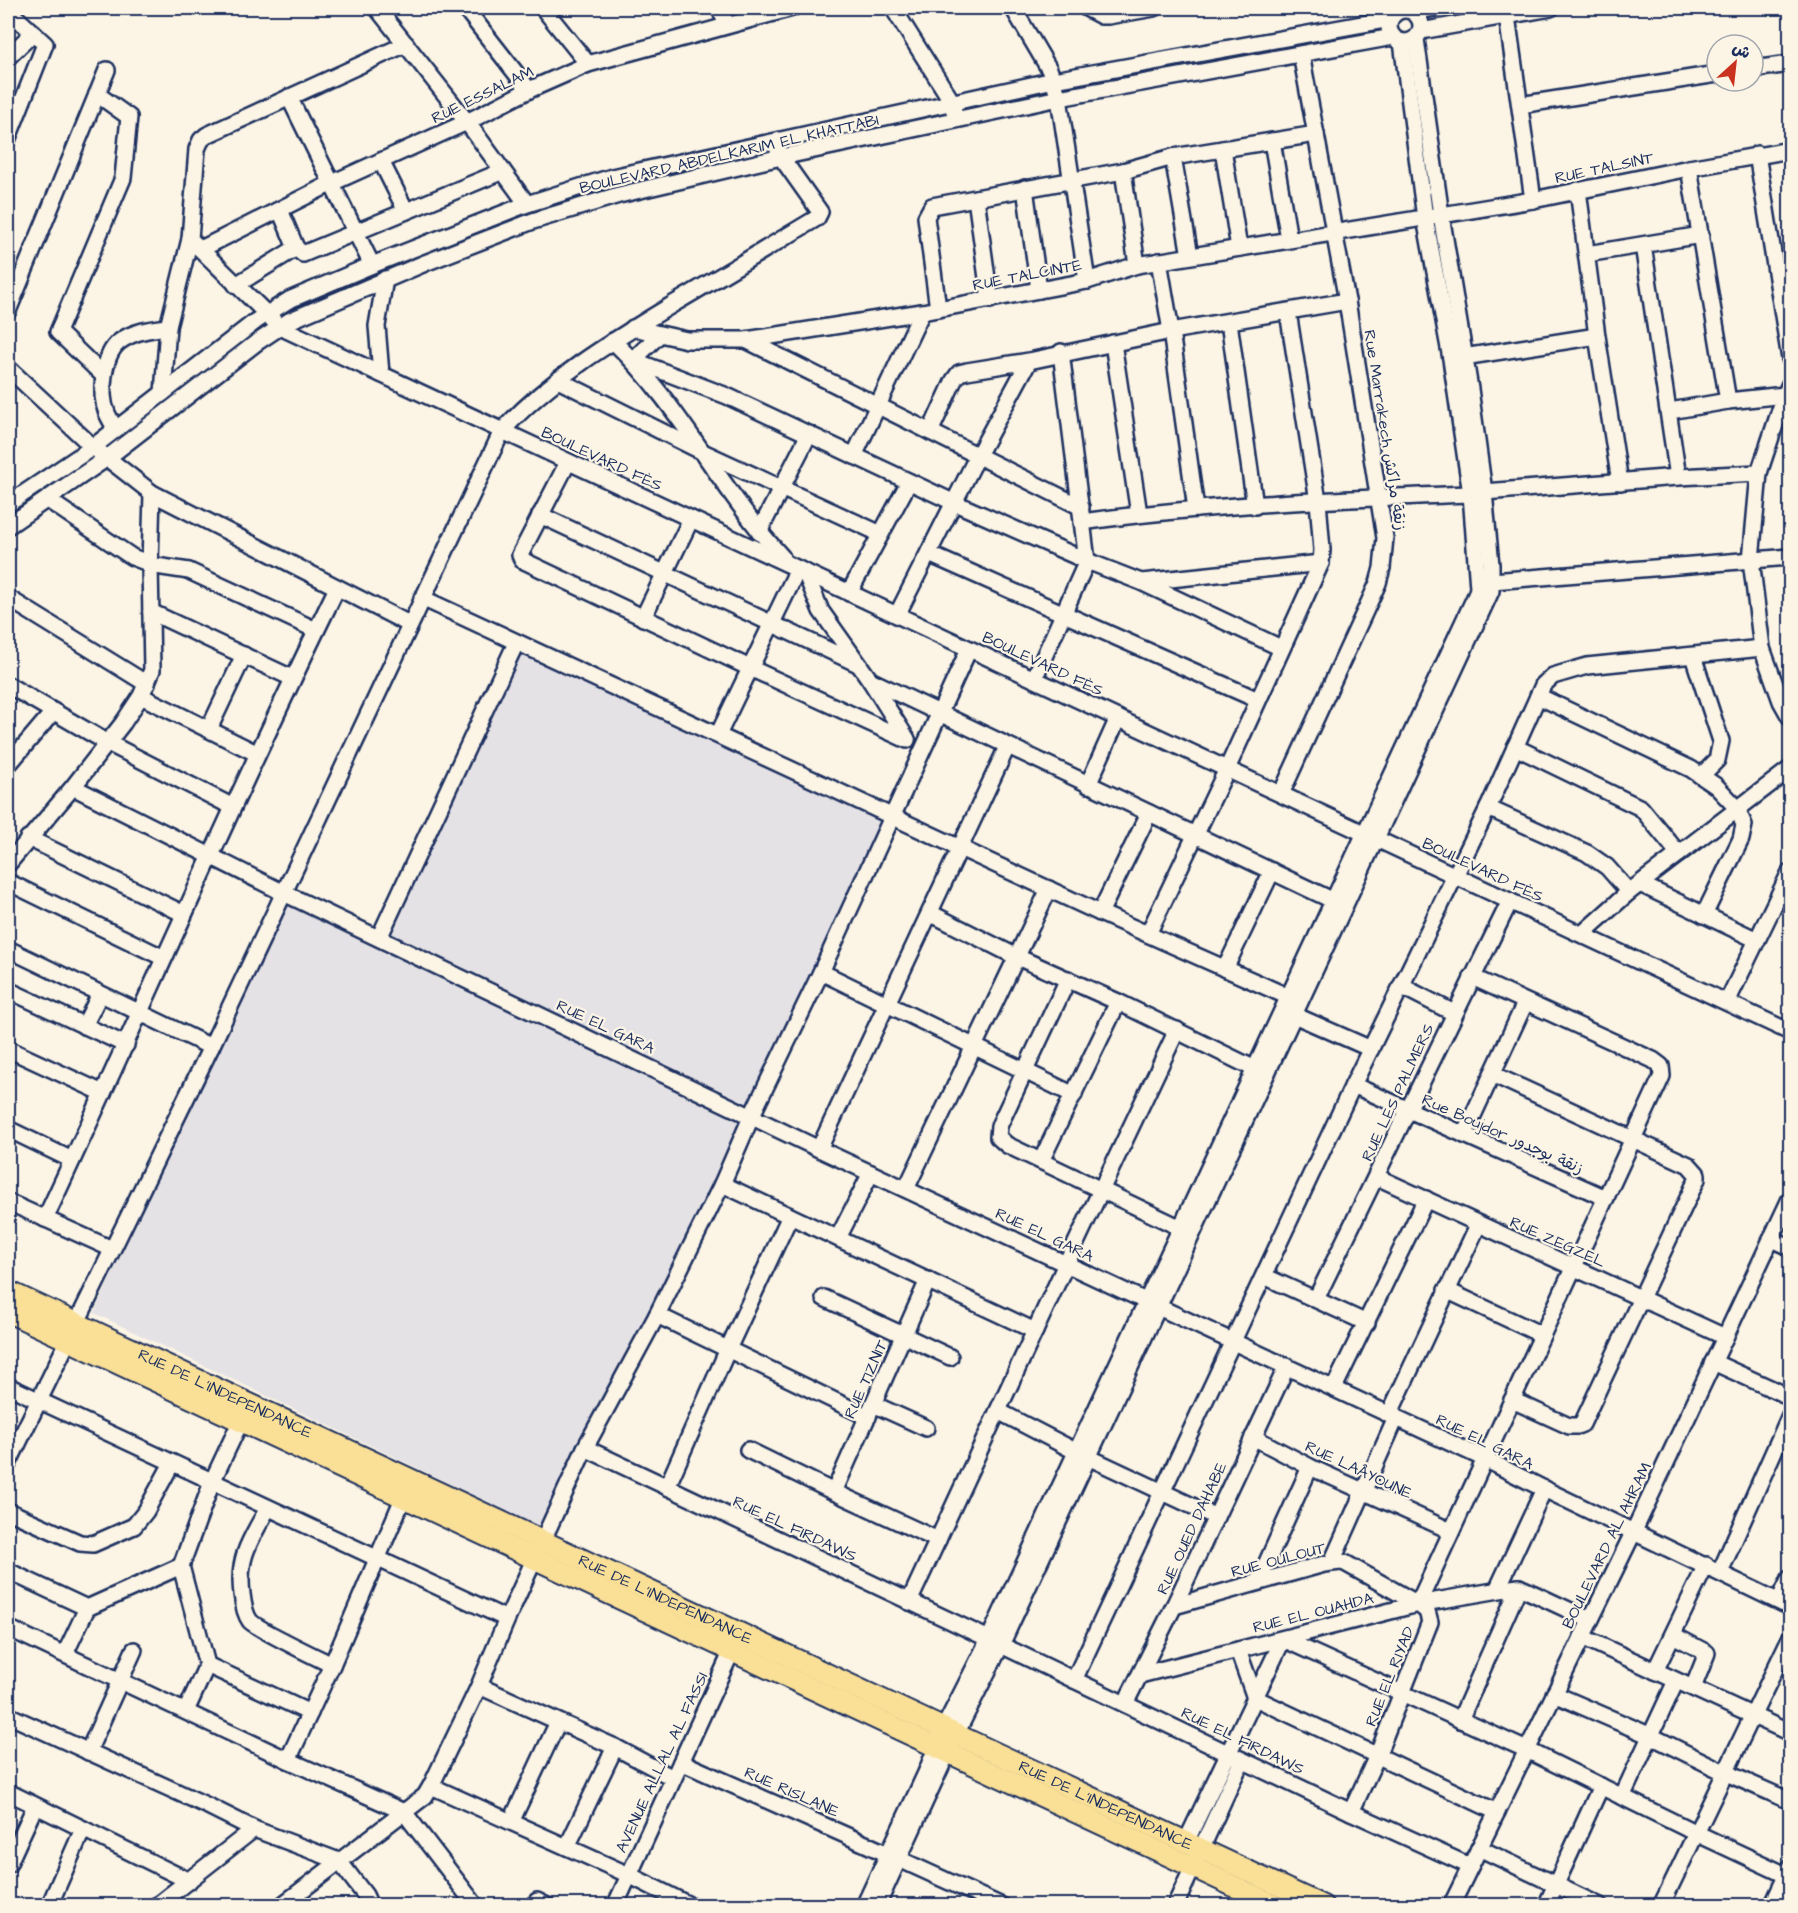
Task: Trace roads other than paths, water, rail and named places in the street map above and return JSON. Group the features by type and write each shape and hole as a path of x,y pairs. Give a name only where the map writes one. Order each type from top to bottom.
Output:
{"main road":[{"name":"RUE DE L'INDEPENDANCE","path":"8,1291 71,1331 407,1489 946,1740 1194,1852 1323,1905"},
{"name":"RUE DE L'INDEPENDANCE","path":"8,1312 71,1331"},
{"name":"RUE DE L'INDEPENDANCE","path":"1194,1852 1276,1905"}],"street":[{"path":"377,8 467,122 527,204"},
{"path":"465,8 529,90"},
{"path":"543,8 588,64"},
{"path":"719,8 727,24"},
{"name":"RUE ESSALAM","path":"196,244 280,210 332,183 588,64 792,8"},
{"path":"893,8 952,104 956,120"},
{"path":"1014,8 1054,80 1059,98 1087,281"},
{"path":"1086,8 1101,16 1154,8"},
{"path":"1408,37 1389,29 1390,20 1397,11 1435,8"},
{"name":"BOULEVARD ABDELKARIM EL KHATTABI","path":"8,526 107,458 280,327 385,279 533,222 648,187 1059,98 1408,37 1551,8"},
{"path":"1406,9 1421,20 1408,37 1425,218 1458,358"},
{"path":"8,10 45,44 8,138"},
{"path":"1507,16 1533,200"},
{"name":"BOULEVARD ABDELKARIM EL KHATTABI","path":"8,504 93,447 265,314 289,300 527,204 632,172 1054,80 1390,20"},
{"path":"8,57 33,33"},
{"path":"1152,1305 1181,1228 1255,1069 1334,901 1370,836 1488,600 1492,581 1458,358 1441,215 1408,37"},
{"path":"163,393 168,327 196,244 196,155 201,141 207,135 405,44"},
{"name":"Rue Marrakech زنقة مراكش","path":"1281,794 1377,583 1382,568 1385,538 1347,301 1301,54"},
{"path":"1765,67 1791,64"},
{"path":"8,311 107,70"},
{"path":"1520,105 1705,76"},
{"path":"97,94 129,117 123,178 58,332 103,375"},
{"path":"289,98 372,265"},
{"path":"938,309 927,213 936,205 1123,171 1173,157 1316,134"},
{"path":"1272,141 1289,239"},
{"path":"8,1464 211,1047 502,431 520,412 558,380 613,341 819,216 820,212 781,157 775,142"},
{"path":"1223,149 1239,248"},
{"name":"RUE TALSINT","path":"1425,218 1533,200 1757,154 1791,150"},
{"path":"1757,154 1791,359"},
{"path":"1173,157 1190,256"},
{"path":"381,161 406,211"},
{"path":"1689,168 1728,401"},
{"path":"280,210 296,248 303,254 503,171"},
{"path":"1123,171 1137,265"},
{"path":"1025,188 1039,290"},
{"path":"1578,190 1597,336 1620,482"},
{"path":"976,198 990,300"},
{"name":"RUE TALCINTE","path":"633,328 659,335 713,341 746,340 990,300 1087,281 1137,265 1425,218"},
{"path":"1587,254 1701,235"},
{"name":"BOULEVARD FÈS","path":"196,244 280,327 1791,1032"},
{"path":"1643,245 1670,411 1678,477"},
{"path":"236,285 296,248"},
{"path":"1160,261 1172,331 1196,509"},
{"path":"381,374 377,326 385,279"},
{"path":"930,432 959,373 1172,331 1347,301"},
{"path":"854,456 922,312"},
{"path":"1148,934 1227,769 1321,562 1318,501 1288,312"},
{"path":"1229,322 1256,506"},
{"path":"116,429 106,411 103,375 107,360 118,342 143,330 168,327"},
{"path":"633,360 659,335"},
{"path":"1458,358 1597,336"},
{"path":"746,340 930,432 1081,514 1139,514 1759,473"},
{"path":"613,341 633,360 703,452 759,532 797,568 822,611 870,680 907,740 920,756"},
{"path":"1113,343 1139,514"},
{"path":"1034,679 1087,561 1061,352"},
{"path":"633,360 727,396 955,503 1141,582 1281,648"},
{"path":"897,615 1029,360"},
{"path":"8,368 93,447 152,493 409,624"},
{"path":"558,380 703,452 881,534"},
{"path":"1670,411 1788,390 1759,473 1751,560 1762,648 1781,701 1791,717"},
{"path":"759,532 809,434"},
{"path":"568,462 520,555 522,560 907,740"},
{"path":"849,593 909,482"},
{"path":"8,864 108,743 144,690 152,670 150,565 152,493"},
{"path":"877,1905 894,1856 946,1740 995,1642 1152,1305 1294,1015 1476,595 1478,588 1477,493"},
{"path":"48,500 132,557 150,565 189,571 316,630"},
{"path":"540,516 858,664"},
{"path":"643,618 691,519"},
{"path":"930,554 1258,700"},
{"path":"1492,581 1791,557"},
{"path":"1141,582 1321,562"},
{"path":"718,735 797,568"},
{"path":"45,1219 126,1045 256,753 337,588"},
{"path":"8,598 144,690 208,729 256,753"},
{"path":"422,598 1100,913 1289,997"},
{"path":"152,612 292,678"},
{"path":"379,938 516,643"},
{"path":"1074,1680 1353,1085 1488,808 1543,685 1553,676 1587,666 1762,648"},
{"path":"281,1905 425,1796 431,1786 479,1686 585,1448 657,1315 722,1184 969,649"},
{"path":"208,729 244,655"},
{"path":"1693,656 1721,741 1717,760 1701,776"},
{"path":"870,680 1334,901"},
{"path":"8,685 108,743 232,807"},
{"path":"1538,696 1690,769 1716,786 1737,808 1744,825 1741,839 1704,915"},
{"path":"8,765 53,712"},
{"path":"1088,785 1118,718"},
{"path":"819,1149 1007,747"},
{"path":"1515,747 1641,808 1679,854"},
{"path":"1582,934 1634,888 1791,769"},
{"name":"RUE EL GARA","path":"73,787 284,893 819,1149 1485,1459 1544,1490 1785,1604"},
{"path":"1488,808 1587,853 1634,888 1704,915 1757,940"},
{"path":"1100,913 1149,813"},
{"path":"28,838 184,914"},
{"path":"1224,969 1272,871"},
{"path":"1727,1002 1791,872"},
{"path":"8,882 164,958"},
{"path":"906,1189 972,1046 1049,889"},
{"name":"RUE LES PALMERS","path":"1316,1299 1510,901"},
{"path":"930,913 1015,956 1119,1002 1255,1069"},
{"path":"8,949 211,1047"},
{"path":"821,972 1074,1095"},
{"path":"1464,1135 1526,1003 1472,977"},
{"path":"1068,979 997,1131 998,1137 1008,1145 1181,1228"},
{"path":"1401,986 1454,1013"},
{"path":"8,990 126,1045"},
{"path":"84,1026 100,994"},
{"path":"1041,1161 1119,1002"},
{"name":"RUE EL RIYAD","path":"1351,1812 1377,1756 1430,1622 1427,1611 1418,1604 1662,1076 1661,1066 1653,1060 1526,1003"},
{"path":"1294,1015 1371,1049"},
{"path":"909,1602 1177,1030"},
{"path":"8,1049 103,1093"},
{"path":"1492,1074 1689,1165 1697,1174 1697,1179 1582,1424 1569,1426 1512,1400"},
{"name":"Rue Boujdor زنقة بوجدور","path":"1353,1085 1606,1198"},
{"path":"8,1129 72,1160"},
{"path":"838,1238 871,1173"},
{"name":"RUE ZEGZEL","path":"1377,1177 1725,1337"},
{"path":"722,1184 1035,1331"},
{"path":"1334,1388 1426,1199"},
{"name":"BOULEVARD AL AHRAM","path":"1452,1905 1634,1531 1791,1199"},
{"path":"8,1202 112,1249"},
{"path":"667,1487 790,1216"},
{"path":"1332,1562 1364,1491 1392,1417 1446,1290 1478,1225"},
{"path":"1772,1239 1791,1247"},
{"path":"1264,1276 1367,1323"},
{"name":"RUE TIZNIT","path":"834,1492 928,1280"},
{"path":"1446,1290 1542,1335"},
{"path":"825,1298 950,1357"},
{"path":"657,1315 728,1349 870,1410 926,1428"},
{"path":"1713,1362 1791,1397"},
{"name":"RUE OUED DAHABE","path":"1125,1704 1174,1606 1287,1366"},
{"path":"8,1386 507,1619"},
{"path":"998,1411 1082,1454 1216,1517"},
{"path":"186,1711 207,1665 181,1566 212,1482 245,1413"},
{"path":"1655,1671 1672,1635 1713,1569 1791,1415"},
{"name":"RUE LAÂYOUNE","path":"1253,1437 1310,1467 1451,1531"},
{"name":"RUE EL FIRDAWS","path":"585,1448 1351,1812 1470,1866"},
{"path":"748,1450 938,1540"},
{"path":"8,1511 80,1543 93,1544 127,1531 140,1520 172,1463"},
{"path":"1258,1582 1310,1467"},
{"path":"288,1760 332,1665 407,1489"},
{"path":"1497,1590 1544,1490"},
{"path":"268,1508 245,1550 240,1566 239,1577 243,1604 251,1621 332,1665"},
{"name":"RUE OULOUT","path":"1174,1606 1332,1562 1345,1563 1418,1604"},
{"path":"65,1654 87,1608 181,1566"},
{"path":"8,1572 87,1608"},
{"path":"1785,1604 1791,1578"},
{"path":"1460,1720 1519,1587 1590,1620"},
{"name":"RUE EL OUAHDA","path":"1140,1675 1418,1604 1519,1587"},
{"path":"8,1628 404,1812 476,1905"},
{"path":"1672,1635 1707,1653 1693,1688"},
{"path":"1582,1637 1791,1733"},
{"path":"1661,1905 1791,1638"},
{"path":"1175,1905 1194,1852 1235,1757 1255,1698 1283,1639 1527,1750 1696,1833 1789,1873 1772,1905"},
{"name":"AVENUE ALLAL AL FASSI","path":"615,1905 736,1642"},
{"path":"88,1752 135,1650"},
{"path":"1238,1650 1255,1698 1497,1812"},
{"path":"207,1665 310,1713"},
{"path":"1622,1797 1676,1681"},
{"path":"479,1686 615,1747 673,1778"},
{"path":"1554,1694 1791,1801"},
{"path":"9,1720 88,1752 254,1829 339,1861 370,1905"},
{"path":"511,1822 558,1722"},
{"path":"567,1847 615,1747"},
{"name":"RUE RISLANE","path":"681,1762 1002,1905"},
{"path":"431,1786 691,1905"},
{"path":"1546,1905 1601,1786"},
{"path":"8,1792 189,1881"},
{"path":"8,1865 35,1806"},
{"path":"49,1905 83,1829"},
{"path":"156,1905 254,1829"},
{"path":"1479,1848 1600,1905"},
{"path":"864,1905 894,1856"}]}
